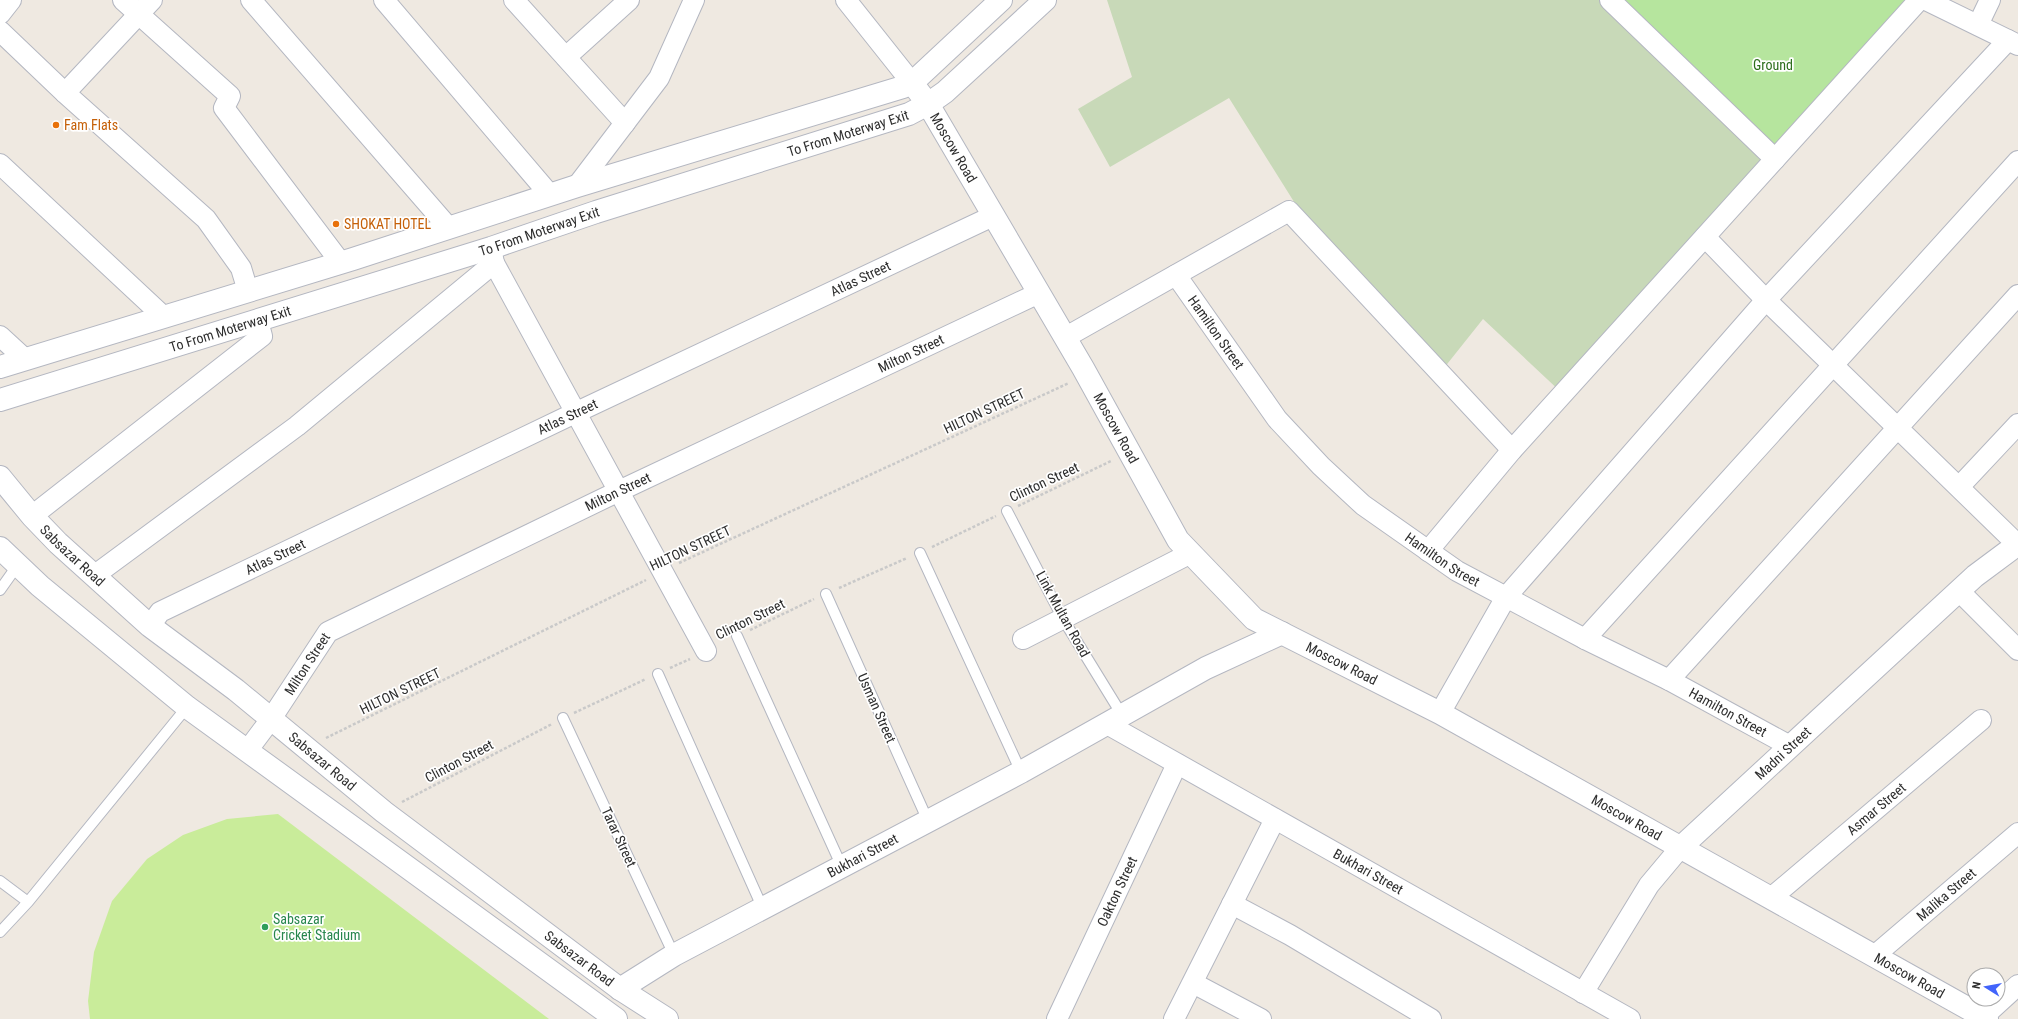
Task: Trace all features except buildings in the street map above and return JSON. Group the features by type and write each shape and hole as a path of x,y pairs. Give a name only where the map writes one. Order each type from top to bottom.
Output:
{"main road":[{"name":"To From Moterway Exit","path":"0,367 341,263 577,186 759,132 912,83 1001,0"},
{"name":"To From Moterway Exit","path":"0,400 258,320 492,255 596,212 908,114 928,104 962,76 1044,0"},
{"name":"Moscow Road","path":"912,83 928,104 1066,337 1178,540 1254,619 1440,714 1985,1018"},
{"name":"Sabsazar Road","path":"0,477 32,516 58,543 150,626 236,690 384,812 620,989 667,1019"},
{"name":"Madni Street","path":"1680,848 1975,576 2018,544"},
{"name":"Sabsazar Road","path":"0,548 17,566 187,707 616,1019"},
{"name":"Bukhari Street","path":"620,989 674,955 1021,772 1206,668 1282,633"}],"street":[{"path":"0,14 11,0"},
{"path":"123,0 230,96 224,108 341,263"},
{"path":"65,93 152,0"},
{"path":"251,0 449,228"},
{"path":"384,0 550,195"},
{"path":"514,0 625,123"},
{"path":"566,57 629,0"},
{"path":"577,186 659,78 694,0"},
{"path":"846,0 912,83"},
{"path":"1610,0 1775,159"},
{"path":"1428,551 1512,450 1919,0"},
{"path":"1440,714 1506,597 1766,300 2013,42 1926,0"},
{"path":"1978,25 1990,0"},
{"path":"0,31 65,93 206,219 241,268 248,291"},
{"path":"1585,639 2018,161"},
{"path":"0,164 164,317"},
{"path":"1066,337 1289,211 1512,450"},
{"name":"Atlas Street","path":"150,626 160,612 577,412 993,216"},
{"path":"1705,237 1766,300 2018,544"},
{"path":"95,576 297,426 492,255 706,651"},
{"name":"Hamilton Street","path":"1176,275 1276,419 1321,466 1363,505 1457,571 1585,639 1669,680 1790,746"},
{"name":"Milton Street","path":"247,751 271,719 328,632 619,491 1039,293"},
{"path":"1669,680 2018,295"},
{"path":"32,516 262,336 258,320"},
{"path":"0,336 25,359"},
{"path":"1959,487 2018,424"},
{"path":"1024,639 1191,554"},
{"path":"1959,591 2018,650"},
{"name":"Bukhari Street","path":"1115,720 1177,764 1583,993 1601,1012 1630,1019"},
{"name":"Asmar Street","path":"1771,898 1981,720"},
{"name":"Oakton Street","path":"1057,1019 1177,764"},
{"path":"1174,1019 1275,819"},
{"name":"Malika Street","path":"1874,956 2018,833"},
{"name":"Madni Street","path":"1583,993 1649,885 1680,848"},
{"path":"1232,904 1290,935 1431,1019"},
{"path":"1193,982 1260,1019"},
{"path":"1985,1018 2018,985"}],"lane":[{"name":"Link Multan Road","path":"1007,511 1115,720"},
{"path":"920,553 1021,772"},
{"path":"0,590 17,566"},
{"name":"Usman Street","path":"826,594 928,821"},
{"path":"737,636 842,867"},
{"path":"658,674 762,909"},
{"path":"0,932 28,902 187,707"},
{"name":"Tarar Street","path":"564,718 674,955"},
{"path":"0,881 28,902"}],"path":[{"name":"HILTON STREET","path":"307,748 663,571 1087,374"},
{"name":"Clinton Street","path":"737,636 826,594 920,553 1130,452"},
{"name":"Clinton Street","path":"384,812 564,718 706,651"}],"green space":[{"path":"1107,0 1610,0 1775,159 1563,394 1483,319 1440,373 1296,205 1229,98 1110,167 1078,109 1132,77"},
{"name":"Ground","path":"1610,0 1919,0 1775,159"},
{"name":"Sabsazar Cricket Stadium","path":"278,814 549,1019 90,1019 88,1001 94,952 112,901 147,859 183,835 227,819"}],"place":[{"name":"Fam Flats","path":"56,125"},
{"name":"SHOKAT HOTEL","path":"336,224"},
{"name":"Sabsazar Cricket Stadium","path":"265,927"}]}
